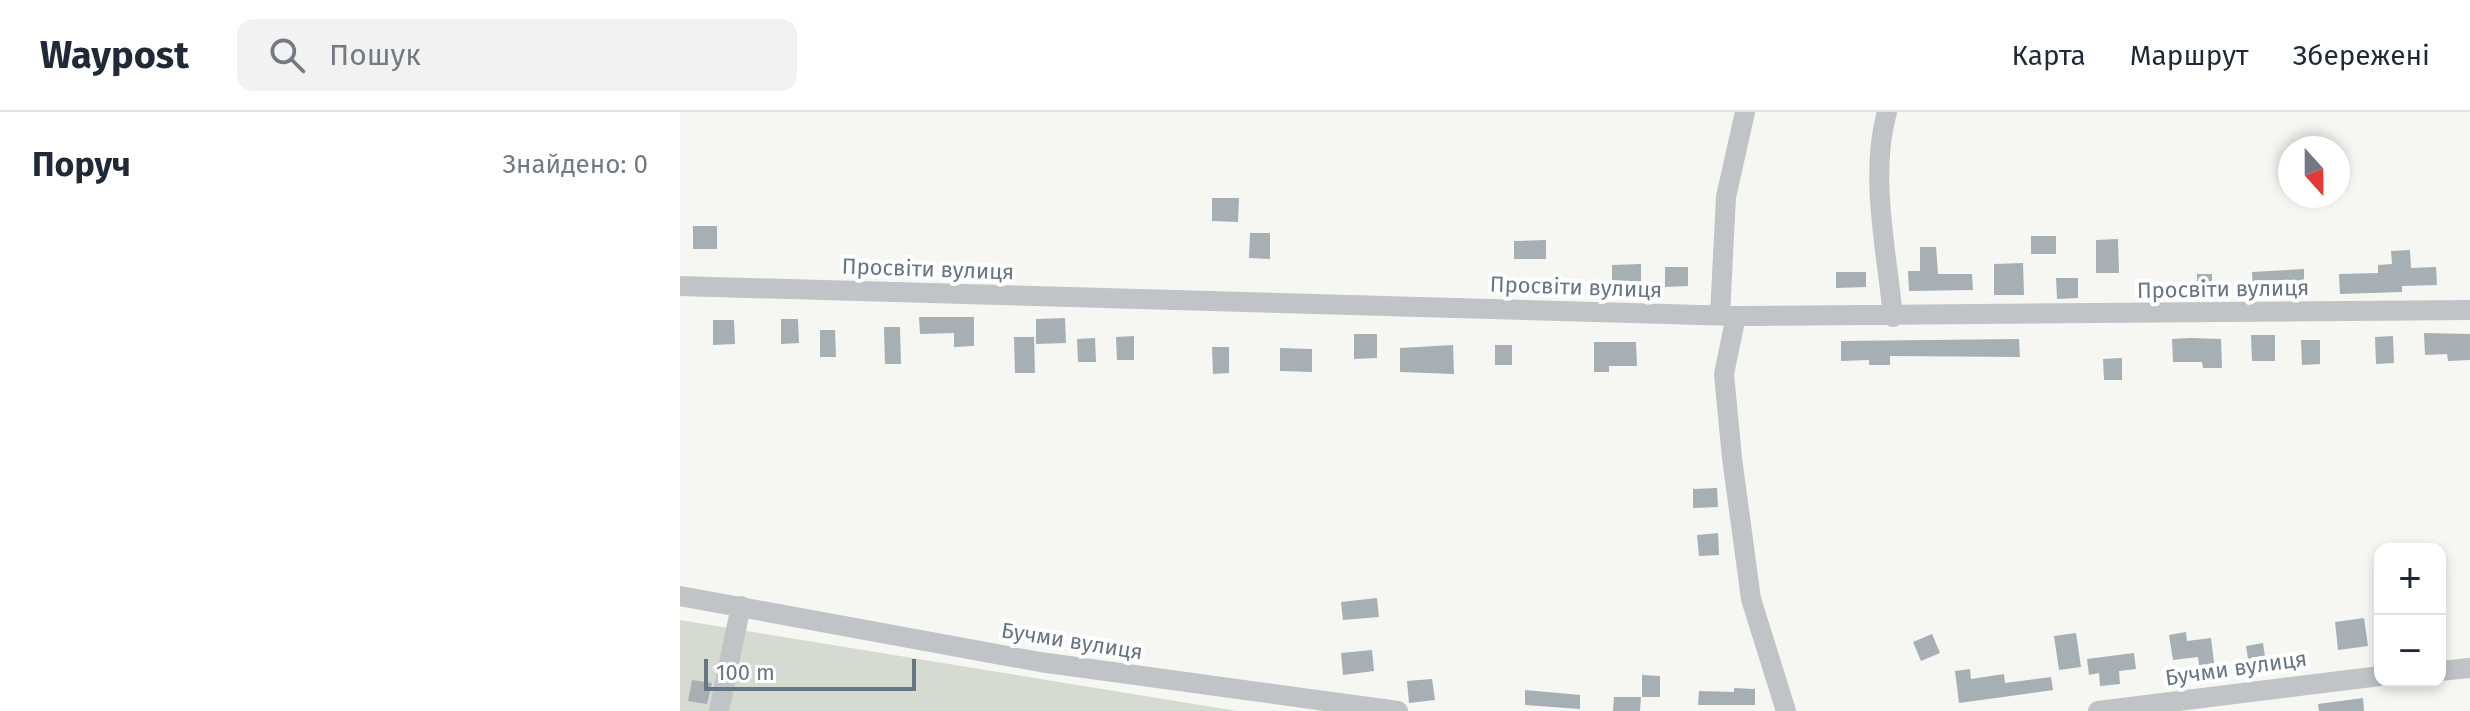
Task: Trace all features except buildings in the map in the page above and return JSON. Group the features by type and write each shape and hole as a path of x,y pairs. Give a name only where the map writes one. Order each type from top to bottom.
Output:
{"street":[{"path":"1745,112 1726,197 1728,315 1724,374 1751,599 1786,711"},
{"path":"1887,112 1880,138 1881,195 1893,317"},
{"name":"Просвіти вулиця","path":"680,286 1728,315 1893,317 2470,310"},
{"name":"Бучми вулиця","path":"680,596 1040,662 1398,711"},
{"path":"719,711 741,606"},
{"path":"2446,670 2470,668"},
{"name":"Бучми вулиця","path":"2098,711 2374,677"}],"shaded area":[{"path":"680,620 1237,711 680,711"}]}
